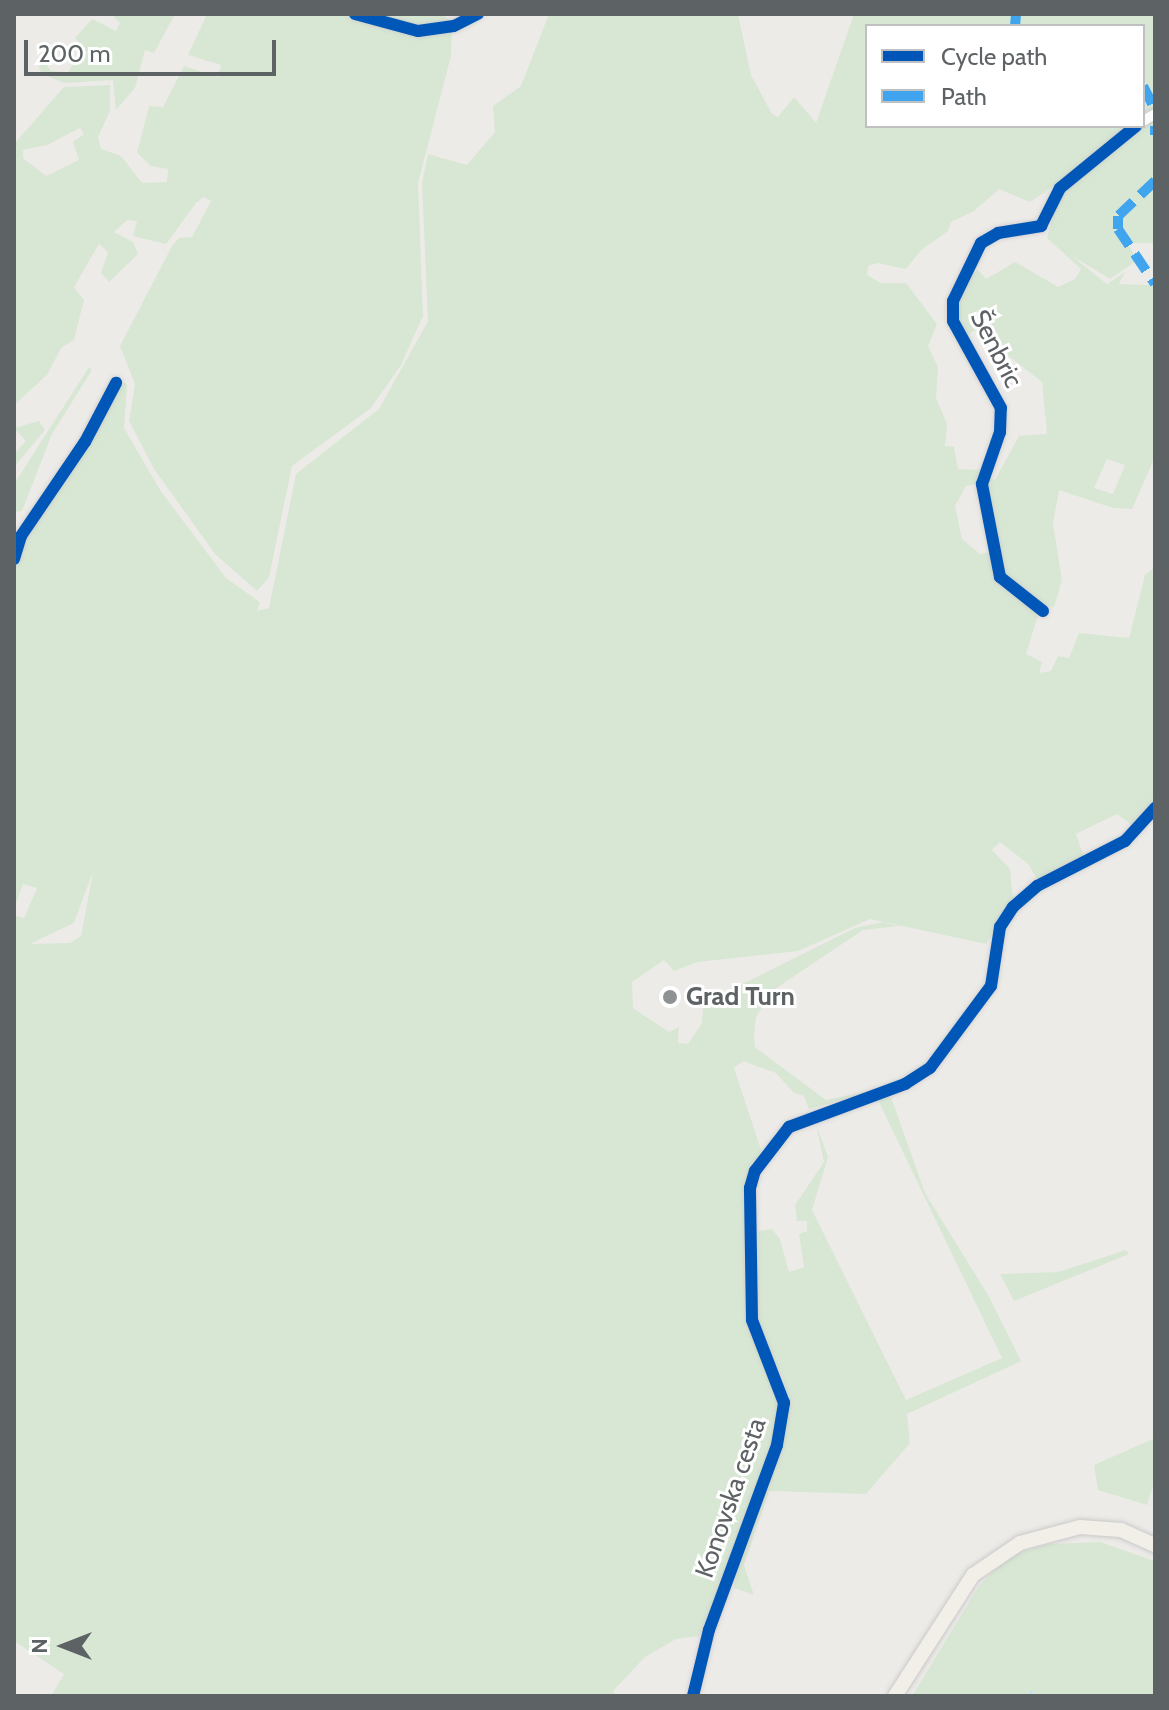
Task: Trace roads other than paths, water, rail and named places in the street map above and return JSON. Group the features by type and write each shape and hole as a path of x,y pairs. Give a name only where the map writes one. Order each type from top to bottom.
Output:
{"main road":[{"path":"895,1696 973,1575 1003,1553 1046,1532 1080,1527 1121,1530 1155,1545"}],"street":[{"path":"355,14 418,31 454,26 478,14"},
{"name":"Šenbric","path":"1043,611 1000,577 982,484 1000,432 1001,408 953,321 953,301 969,259 981,243 998,233 1041,226 1060,188 1134,128"},
{"path":"14,559 21,536 85,442 116,383"},
{"name":"Konovska cesta","path":"693,1696 709,1630 777,1445 784,1403 752,1320 750,1188 755,1171 789,1127 905,1084 930,1068 991,986 1000,927 1013,907 1037,886 1125,841 1155,808"}],"waterway":[{"path":"1030,1696 1031,1692"}],"place":[{"name":"Grad Turn","path":"670,997"}]}
